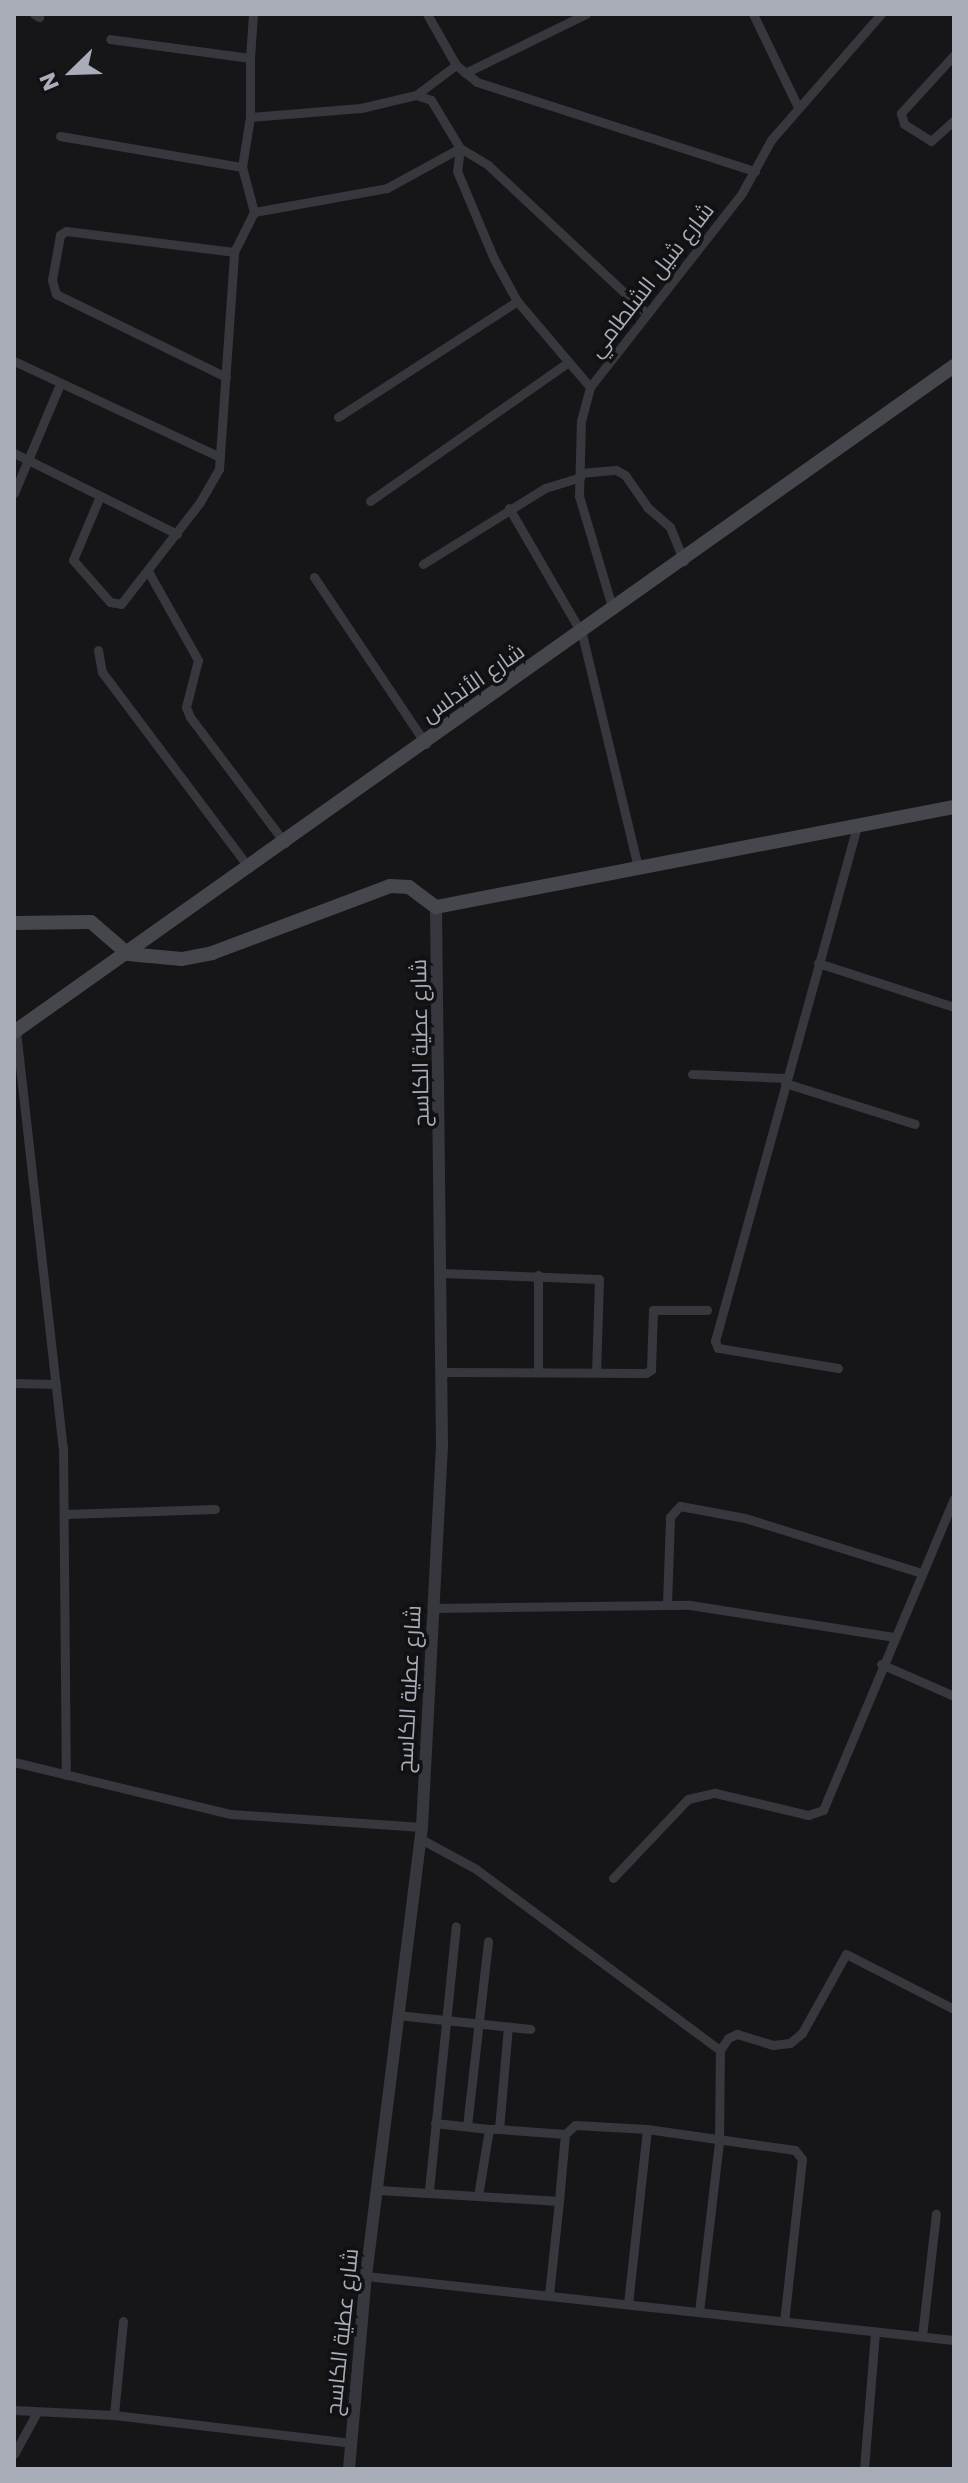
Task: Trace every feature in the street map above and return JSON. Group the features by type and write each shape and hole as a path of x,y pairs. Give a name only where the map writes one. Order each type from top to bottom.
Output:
{"main road":[{"name":"شارع الأندلس","path":"15,1031 582,634 954,366"},
{"path":"14,923 91,922 128,954 182,959 212,953 390,886 409,887 436,907 954,807"}],"street":[{"path":"100,496 74,564 115,605 149,573 177,534 213,482 220,457 234,252 254,212 242,167 250,117 253,14"},
{"path":"427,14 456,65 465,73 504,91 755,171"},
{"path":"465,73 586,14"},
{"path":"753,14 798,107"},
{"name":"شارع شيل الشلطامي","path":"614,611 583,517 580,475 582,412 590,387 755,171 766,147 881,14"},
{"path":"110,39 250,58"},
{"path":"954,55 901,113 904,124 931,141 954,120"},
{"path":"250,117 361,108 416,95 456,65"},
{"path":"416,95 431,100 460,148 488,165 647,314"},
{"path":"60,136 242,167"},
{"path":"254,212 387,188 460,148"},
{"path":"460,148 457,171 517,301 590,387"},
{"path":"226,377 56,294 52,280 60,235 66,231 234,252"},
{"path":"338,417 517,301"},
{"path":"14,361 220,457"},
{"path":"370,501 567,363"},
{"path":"14,493 60,384"},
{"path":"14,453 177,534"},
{"path":"423,564 509,508 558,481 616,470 625,475 647,507 670,527 684,561"},
{"path":"509,508 582,634 638,867"},
{"path":"149,573 198,660 186,707 190,717 285,843"},
{"path":"314,577 426,744"},
{"path":"98,650 102,672 249,868"},
{"path":"838,1368 718,1348 715,1341 857,826"},
{"name":"شارع عطية الكاسح","path":"349,2469 366,2276 379,2190 420,1832 433,1608 443,1273 436,907"},
{"path":"818,963 954,1007"},
{"path":"15,1031 56,1384 65,1514 66,1775"},
{"path":"692,1074 785,1080 915,1124"},
{"path":"443,1273 595,1277 601,1282 596,1372"},
{"path":"538,1275 538,1372"},
{"path":"442,1372 651,1370 653,1310 707,1310"},
{"path":"14,1383 56,1384"},
{"path":"613,1878 688,1799 715,1793 808,1815 823,1810 881,1664 954,1498"},
{"path":"667,1604 670,1517 680,1506 745,1518 922,1573"},
{"path":"65,1514 215,1509"},
{"path":"943,1525 954,1531"},
{"path":"433,1608 667,1604 894,1637"},
{"path":"881,1664 954,1696"},
{"path":"14,1762 231,1814 420,1832 476,1869 720,2050"},
{"path":"429,2190 443,2019 456,1926"},
{"path":"467,2126 488,1941"},
{"path":"699,2312 719,2141 720,2050 737,2034 773,2045 790,2043 802,2033 846,1954 954,2009"},
{"path":"397,2015 530,2029"},
{"path":"478,2196 494,2129 508,2026"},
{"path":"435,2123 565,2134"},
{"path":"549,2295 565,2134 575,2125 647,2129 795,2150 802,2159 784,2321"},
{"path":"628,2304 647,2129"},
{"path":"379,2190 429,2190 559,2201"},
{"path":"922,2336 936,2214"},
{"path":"366,2276 954,2340"},
{"path":"114,2415 123,2321"},
{"path":"864,2469 875,2331"},
{"path":"14,2410 36,2414 114,2415 351,2443"},
{"path":"14,2454 36,2414"}]}
